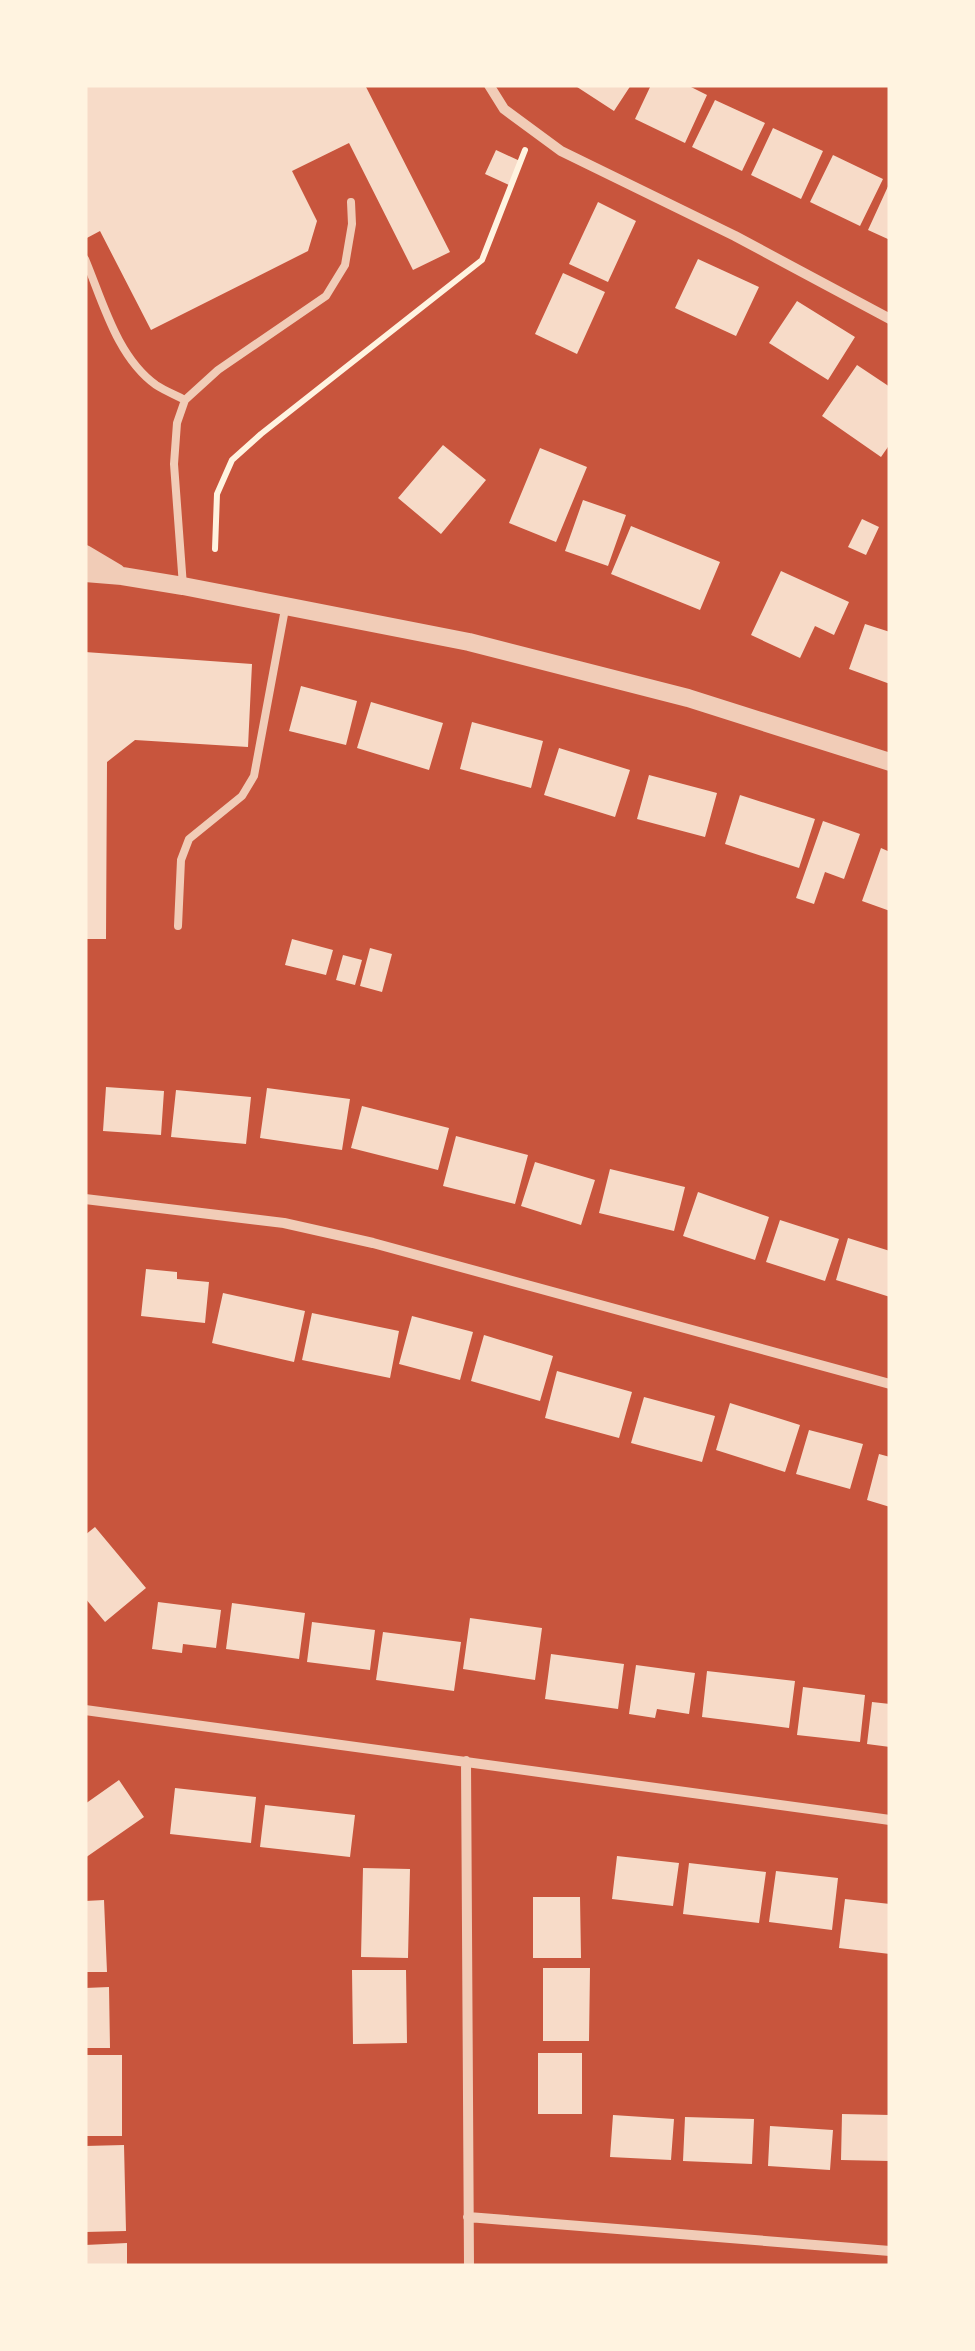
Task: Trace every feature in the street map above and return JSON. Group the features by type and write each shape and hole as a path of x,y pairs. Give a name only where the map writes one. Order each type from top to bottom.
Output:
{"street":[{"path":"489,85 504,109 561,151 735,236 890,319"},
{"path":"85,554 122,576"},
{"path":"85,573 183,586 470,642 651,689 890,762"},
{"path":"85,1200 284,1223 374,1243 890,1384"},
{"path":"85,1710 890,1820"},
{"path":"466,1761 469,2266"},
{"path":"468,2217 890,2251"}],"lane":[{"path":"183,586 174,464 178,424 186,400 218,370 326,296 346,265 351,202"},
{"path":"85,259 119,338 137,367 158,386 186,400"},
{"path":"178,926 181,860 188,840 242,796 254,776 286,606"}],"path":[{"path":"215,548 217,494 232,460 482,260 532,130"}],"building":[{"path":"85,85 365,85 450,252 413,270 349,143 292,171 317,221 308,251 151,330 100,231 85,239"},
{"path":"574,85 631,85 614,111"},
{"path":"651,85 687,85 707,95 685,143 635,119"},
{"path":"715,100 765,123 742,171 692,147"},
{"path":"773,128 823,151 801,199 751,175"},
{"path":"496,150 520,161 509,185 485,174"},
{"path":"833,155 883,179 860,226 810,202"},
{"path":"890,182 890,240 868,230"},
{"path":"598,202 636,221 608,282 569,264"},
{"path":"698,259 759,287 736,336 675,308"},
{"path":"563,273 605,292 577,354 535,334"},
{"path":"797,301 855,337 828,380 769,343"},
{"path":"857,365 890,387 890,444 881,457 822,416"},
{"path":"443,445 486,480 441,534 398,498"},
{"path":"540,448 587,467 556,542 509,523"},
{"path":"583,500 626,515 608,566 565,551"},
{"path":"862,519 879,527 866,555 848,547"},
{"path":"631,526 720,562 700,610 611,574"},
{"path":"781,571 849,602 834,635 815,626 800,658 751,635"},
{"path":"865,624 890,632 890,684 849,669"},
{"path":"85,652 252,664 248,747 135,740 107,762 106,939 85,939"},
{"path":"301,686 357,701 346,745 289,731"},
{"path":"371,702 443,723 429,770 357,748"},
{"path":"472,722 543,741 531,788 460,769"},
{"path":"559,748 630,770 615,817 544,795"},
{"path":"649,775 717,793 705,837 637,819"},
{"path":"740,795 815,819 799,868 725,844"},
{"path":"823,821 860,834 844,879 825,872 814,904 796,898"},
{"path":"881,848 890,852 890,911 862,901"},
{"path":"292,939 333,950 326,975 285,965"},
{"path":"370,948 392,954 382,992 360,986"},
{"path":"343,955 362,960 355,985 336,980"},
{"path":"106,1087 164,1091 161,1135 103,1131"},
{"path":"267,1088 350,1099 342,1150 260,1138"},
{"path":"176,1090 251,1097 246,1144 171,1137"},
{"path":"362,1106 449,1128 438,1170 351,1148"},
{"path":"456,1136 528,1155 515,1204 443,1186"},
{"path":"535,1162 595,1180 581,1225 521,1206"},
{"path":"610,1169 685,1187 674,1231 599,1213"},
{"path":"698,1192 769,1217 755,1260 683,1236"},
{"path":"780,1220 839,1239 825,1281 766,1262"},
{"path":"848,1238 890,1251 890,1297 836,1280"},
{"path":"146,1269 177,1272 177,1279 209,1282 205,1323 141,1316"},
{"path":"223,1293 305,1311 294,1362 212,1343"},
{"path":"312,1313 399,1331 390,1378 302,1360"},
{"path":"412,1316 473,1332 460,1380 399,1364"},
{"path":"484,1335 553,1356 540,1401 471,1381"},
{"path":"557,1371 632,1392 619,1438 545,1418"},
{"path":"644,1397 715,1416 702,1462 631,1443"},
{"path":"730,1403 800,1425 785,1472 716,1450"},
{"path":"809,1430 863,1444 850,1489 796,1474"},
{"path":"879,1454 890,1457 890,1507 867,1500"},
{"path":"95,1527 146,1588 105,1622 85,1598 85,1535"},
{"path":"158,1602 221,1610 216,1648 183,1644 182,1653 152,1649"},
{"path":"232,1603 305,1613 299,1659 226,1649"},
{"path":"470,1618 542,1628 535,1680 463,1669"},
{"path":"312,1622 375,1630 370,1670 307,1662"},
{"path":"383,1632 461,1642 454,1691 376,1680"},
{"path":"551,1654 624,1664 618,1709 545,1699"},
{"path":"636,1665 695,1673 689,1714 657,1709 655,1718 629,1714"},
{"path":"707,1671 795,1681 789,1728 702,1717"},
{"path":"803,1687 865,1695 860,1742 797,1735"},
{"path":"872,1702 890,1704 890,1747 867,1744"},
{"path":"119,1780 144,1817 85,1858 85,1804"},
{"path":"175,1788 256,1797 251,1843 170,1834"},
{"path":"265,1805 355,1815 350,1857 260,1847"},
{"path":"617,1856 679,1863 673,1906 612,1899"},
{"path":"689,1863 766,1872 759,1923 683,1914"},
{"path":"363,1868 410,1869 408,1958 361,1957"},
{"path":"776,1871 838,1878 832,1930 769,1922"},
{"path":"533,1897 580,1897 581,1958 533,1958"},
{"path":"845,1899 890,1904 890,1954 839,1948"},
{"path":"104,1900 107,1972 85,1972 85,1901"},
{"path":"543,1968 590,1968 589,2041 543,2041"},
{"path":"352,1970 406,1970 407,2043 353,2044"},
{"path":"109,1987 110,2048 85,2048 85,1988"},
{"path":"538,2053 582,2053 582,2114 538,2114"},
{"path":"85,2055 122,2055 122,2136 85,2136"},
{"path":"842,2114 890,2115 890,2161 841,2160"},
{"path":"613,2115 674,2119 671,2160 610,2157"},
{"path":"685,2117 754,2119 752,2164 683,2161"},
{"path":"770,2126 833,2130 830,2170 768,2166"},
{"path":"124,2145 126,2231 85,2232 85,2146"},
{"path":"127,2243 127,2266 85,2266 85,2245"}]}
